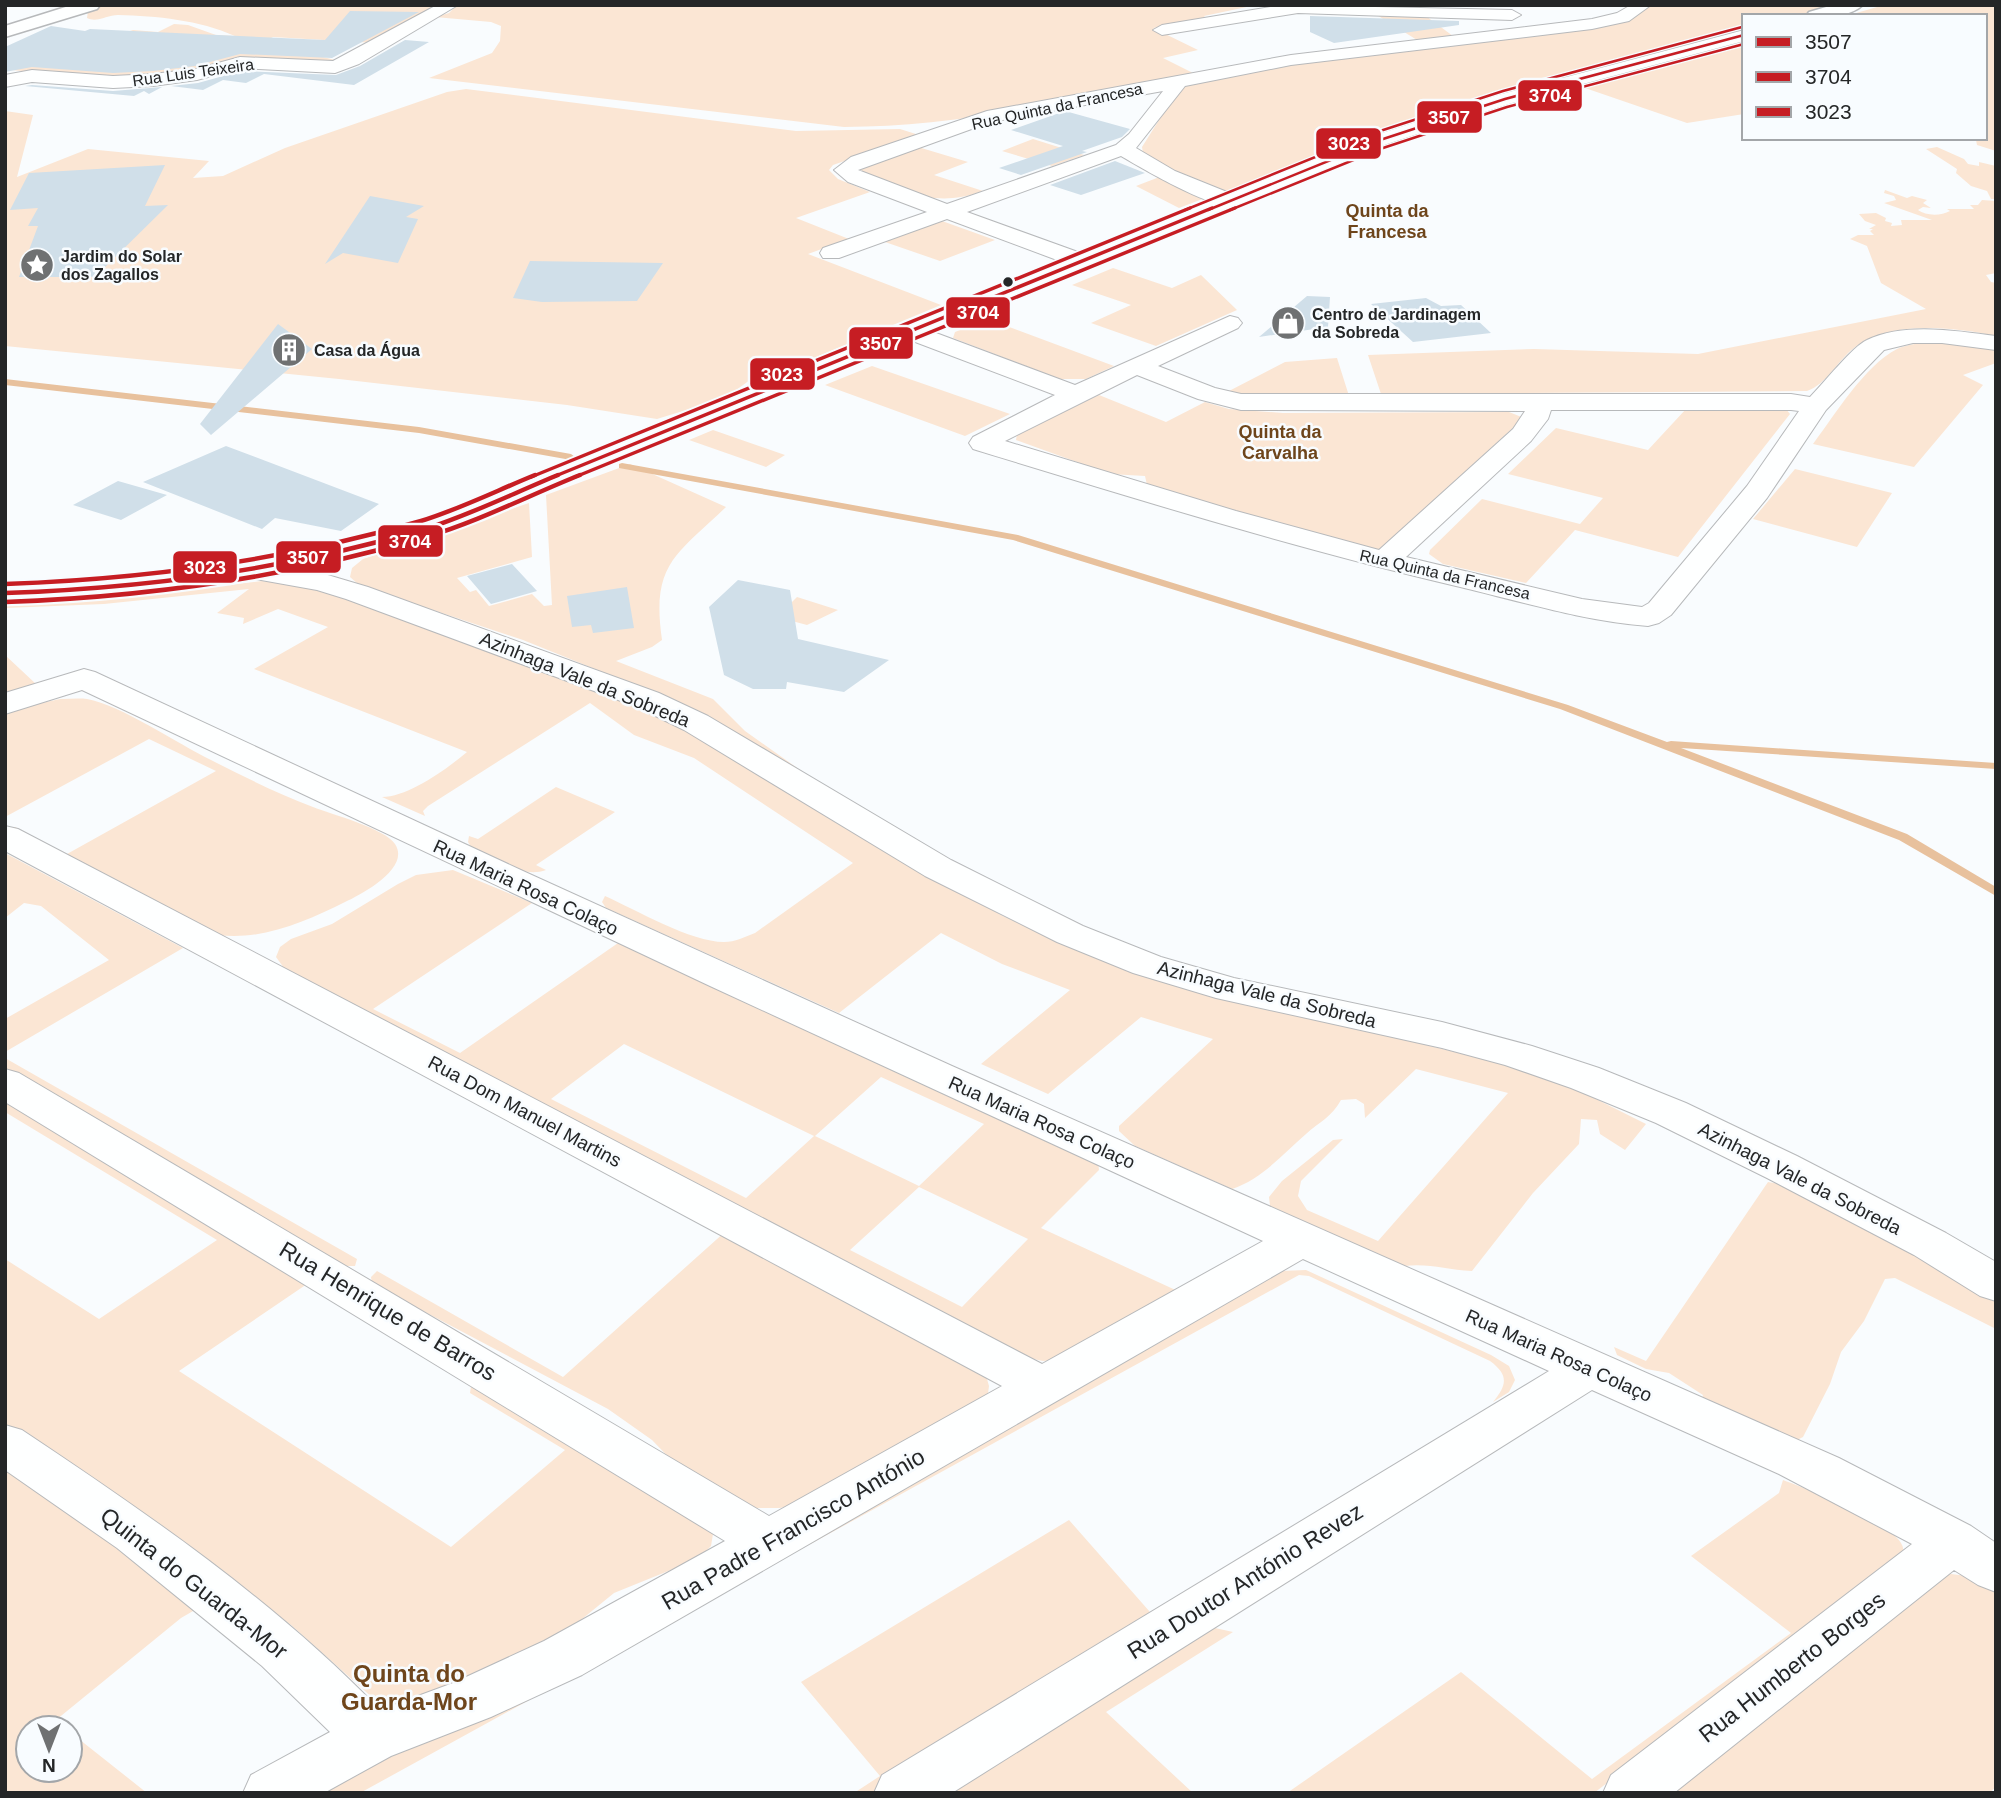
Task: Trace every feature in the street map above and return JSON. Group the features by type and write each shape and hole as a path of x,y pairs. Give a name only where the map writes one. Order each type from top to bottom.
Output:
{"main road":[{"path":"5,32 91,5"},
{"path":"1822,14 1854,5"},
{"path":"5,593 118,588 256,571 349,551 428,528 1229,201 1439,119 1742,36"}],"street":[{"name":"Rua Luis Teixeira","path":"5,81 32,76 113,82 153,80 197,75 240,62 311,68 335,67 353,60 450,5"},
{"name":"Rua Quinta da Francesa","path":"1081,261 855,178 844,170 858,161 987,117 1291,60 1592,24 1623,18 1643,5"},
{"path":"1162,30 1286,8 1307,7 1510,15 1592,24"},
{"name":"Rua Quinta da Francesa","path":"831,253 1123,149 1136,138 1179,82"},
{"path":"1123,149 1168,175 1229,201"},
{"path":"911,332 1076,394 1230,323"},
{"path":"1137,366 1208,394 1241,402 1791,402 1821,400 1875,345 1891,340 1941,336 1996,343"},
{"name":"Rua Quinta da Francesa","path":"1076,394 982,443 1196,509 1384,561 1605,612 1648,617 1660,609 1757,492 1821,400"},
{"path":"1384,561 1522,435 1540,410 1537,401"},
{"path":"349,551 341,571 344,581 357,593"},
{"name":"Azinhaga Vale da Sobreda","path":"256,571 321,582 357,593 567,668 696,723 939,868 1070,934 1147,965 1230,989 1455,1038 1518,1055 1585,1078 1671,1114 1782,1167 1930,1244 1996,1284"},
{"name":"Rua Maria Rosa Colaço","path":"5,704 84,679 441,849 1872,1496 1953,1541 1996,1570"},
{"name":"Rua Dom Manuel Martins","path":"5,837 1045,1387"},
{"name":"Rua Henrique de Barros","path":"5,1083 770,1542"},
{"name":"Rua Padre Francisco António","path":"271,1793 370,1738 472,1700 563,1658 1302,1239"},
{"name":"Rua Doutor António Revez","path":"902,1793 1589,1369"},
{"name":"Quinta do Guarda-Mor","path":"5,1444 135,1533 281,1650 335,1699 370,1738"},
{"name":"Rua Humberto Borges","path":"1632,1793 1953,1541"}],"shaded area":[{"path":"104,5 444,5 375,43 273,37 264,42 339,61 251,59 181,75 91,78 12,70 133,30 158,32 174,24 188,25 216,35 235,36 207,26 163,18 118,15 95,20 87,18 88,11"},
{"path":"457,5 1256,5 1204,16 1207,19 1153,28 1198,50 1163,58 1195,74 1065,102 977,117 888,126 844,127 429,78 492,53 500,41 501,26 491,22 435,17 449,13"},
{"path":"1645,5 1836,5 1804,14 1742,14 1742,30 1429,115 1232,190 1197,184 1143,153 1142,147 1178,90 1198,80 1354,56 1588,29 1617,23"},
{"path":"1884,5 1996,5 1996,151 1977,145 1976,140 1987,140 1987,14 1853,14"},
{"path":"1372,12 1423,14 1453,36 1417,40"},
{"path":"1742,45 1742,114 1687,123 1585,88"},
{"path":"466,89 796,131 900,129 919,135 833,165 829,170 838,179 870,192 796,218 849,239 808,254 941,305 799,364 760,364 757,372 750,373 750,380 725,398 657,419 567,405 339,379 5,346 5,111 33,115 17,177 88,149 209,161 193,178 223,176 285,148 447,92"},
{"path":"1033,139 1084,155 1052,166 1002,151"},
{"path":"918,147 968,162 934,175 983,191 949,198 922,196 863,173 861,169"},
{"path":"1937,147 1964,159 1968,164 1979,166 1979,162 1996,166 1996,199 1991,199 1987,191 1971,186 1956,173 1957,169 1926,149"},
{"path":"1162,176 1205,198 1179,208 1136,186"},
{"path":"1885,190 1907,198 1912,196 1927,200 1923,203 1931,208 1923,207 1918,210 1929,214 1950,211 1947,209 1974,209 1970,205 1978,205 1982,200 1996,201 1996,273 1986,275 1991,282 1996,283 1996,336 1942,328 1885,333 1854,348 1826,378 1807,391 1381,394 1368,355 1534,349 1698,354 1926,309 1881,283 1867,246 1850,239 1858,235 1874,235 1870,231 1873,229 1869,229 1876,225 1865,221 1859,214 1876,213 1892,223 1891,226 1902,225 1901,220 1932,220 1884,203 1896,200 1894,196 1884,193"},
{"path":"942,221 995,240 940,261 885,242"},
{"path":"1113,268 1172,288 1201,275 1237,310 1156,346 1091,323 1131,305 1072,285"},
{"path":"988,319 1114,366 1086,379 1060,379 953,338 955,332"},
{"path":"1934,342 1996,348 1996,363 1963,375 1983,385 1914,467 1813,444 1873,367 1897,349"},
{"path":"1337,358 1350,399 1257,398 1229,391 1285,362"},
{"path":"872,366 1010,414 965,436 825,385"},
{"path":"1099,395 1166,422 1205,402 1229,409 1283,413 1509,412 1524,418 1377,552 1147,485 1145,476 1110,474 1016,440 1017,434"},
{"path":"1686,409 1786,409 1790,414 1678,557 1575,530 1526,583 1443,564 1429,554 1482,499 1580,524 1603,498 1508,474 1556,428 1648,450"},
{"path":"713,430 785,455 766,467 689,440"},
{"path":"630,464 726,507 681,550 664,577 660,594 662,640 652,647 616,661 713,699 745,731 817,782 824,792 699,711 523,640 370,589 350,577 352,568 363,559 529,503 532,557 457,578 470,592 476,590 489,606 532,594 544,606 552,605 546,495"},
{"path":"1795,469 1892,493 1857,547 1753,519"},
{"path":"262,581 314,586 626,700 683,728 1003,916 1086,954 1145,976 1528,1070 1590,1096 1646,1124 1625,1150 1600,1134 1597,1120 1581,1119 1579,1144 1533,1193 1472,1271 1422,1265 1404,1266 1270,1206 1269,1197 1282,1181 1333,1140 1343,1139 1301,1181 1298,1196 1307,1210 1378,1241 1508,1093 1416,1069 1365,1118 1364,1104 1356,1099 1341,1100 1329,1115 1272,1165 1243,1185 1232,1189 1135,1146 1119,1131 1119,1126 1213,1039 1141,1017 1048,1094 981,1064 1070,990 1002,964 941,933 839,1013 606,908 602,902 605,896 696,937 711,941 732,941 755,933 853,863 694,758 634,735 590,703 428,806 423,811 425,816 382,797 415,787 467,752 254,669 328,627 278,609 243,624 244,618 217,613 249,589 104,604 5,608 5,603 112,598"},
{"path":"797,597 838,610 807,625 777,617"},
{"path":"5,655 36,684 5,694"},
{"path":"60,699 87,699 116,709 262,785 381,833 395,844 398,853 396,862 391,871 373,886 315,916 268,932 218,935 9,830 15,827 67,854 216,771 149,739 5,817 5,711"},
{"path":"556,787 615,812 536,865 546,870 518,870 472,849 468,842 469,836 478,839"},
{"path":"5,853 183,948 5,1052 5,1019 109,960 41,906 24,903 5,918"},
{"path":"453,870 532,903 373,1009 460,1053 618,943 1098,1162 1099,1170 1041,1228 1182,1293 1066,1359 1043,1361 1023,1357 284,968 276,957 280,947 291,939 332,924 416,875","holes":["624,1044 814,1136 746,1198 551,1099","881,1077 984,1124 919,1186 815,1136","919,1187 1028,1239 962,1307 850,1250"]},
{"path":"5,1058 357,1259 355,1266 342,1266 5,1072"},
{"path":"5,1095 120,1167 148,1190 307,1284 179,1371 451,1547 565,1450 470,1393 472,1379 714,1528 711,1546 698,1559 614,1593 560,1637 405,1705 375,1700 291,1625 5,1429 5,1259 99,1319 217,1240 5,1112"},
{"path":"1768,1182 1787,1185 1996,1298 1996,1329 1895,1278 1885,1279 1864,1321 1841,1352 1830,1384 1803,1437 1795,1441 1702,1399 1703,1395 1669,1373 1646,1369 1617,1355 1614,1347 1646,1361"},
{"path":"726,1231 985,1372 989,1386 987,1401 800,1503 780,1508 753,1508 681,1470 652,1440 608,1409 372,1284 371,1277 377,1271 563,1377"},
{"path":"1306,1270 1491,1355 1509,1366 1515,1380 1509,1392 1493,1402 1504,1380 1500,1371 1490,1361 1309,1276 1299,1275 767,1568 766,1558 1281,1271"},
{"path":"5,1457 200,1607 181,1618 63,1714 14,1714 14,1784 84,1784 84,1743 147,1793 5,1793"},
{"path":"1783,1480 1867,1517 1895,1536 1902,1545 1904,1555 1594,1793 1287,1793 1461,1672 1592,1779 1791,1633 1691,1556 1779,1493"},
{"path":"1069,1520 1150,1612 1203,1581 1200,1592 878,1793 854,1793 880,1776 801,1682"},
{"path":"1951,1574 1967,1576 1996,1592 1996,1787 1989,1793 1669,1793 1931,1579"},
{"path":"1215,1628 1233,1632 1106,1712 1193,1793 923,1793 1193,1635"},
{"path":"611,1655 360,1793 306,1793"}],"building":[{"path":"350,11 419,12 332,58 240,54 195,66 153,71 113,73 32,67 5,72 5,47 51,26 85,31 90,29 325,40"},
{"path":"1310,16 1459,21 1459,25 1334,43 1310,32"},
{"path":"405,40 429,42 354,85 264,74 246,83 223,80 203,90 171,86 198,83 241,71 336,75 360,66"},
{"path":"25,86 113,91 162,87 149,94 144,91 134,96"},
{"path":"1065,111 1130,129 1122,137 1082,151 1087,152 1021,175 999,168 1063,146 1011,130"},
{"path":"1115,161 1145,173 1081,195 1050,185"},
{"path":"165,165 145,206 168,205 95,277 19,277 38,226 28,226 38,208 10,210 29,173"},
{"path":"370,196 424,206 406,217 418,219 398,263 343,253 325,264"},
{"path":"530,261 663,263 637,301 542,302 513,298"},
{"path":"1307,296 1330,297 1328,327 1259,337"},
{"path":"1426,298 1441,306 1461,305 1491,333 1413,342 1371,304"},
{"path":"278,324 312,349 211,435 200,424"},
{"path":"226,446 379,504 341,531 275,518 262,529 143,482"},
{"path":"118,481 167,495 121,520 73,505"},
{"path":"512,564 537,591 491,604 467,576"},
{"path":"738,580 790,590 798,639 889,660 844,692 787,682 786,689 753,689 724,675 709,607"},
{"path":"627,587 634,628 593,633 591,625 572,627 567,596"}],"waterway":[{"path":"5,382 419,430 571,457"},
{"path":"622,466 1015,537 1564,707 1903,837 1996,892"},
{"path":"1671,744 1996,766"}],"transit line":[{"name":"3023","path":"5,584 112,578 217,566 321,546 424,520 1377,132 1503,91 1742,27"},
{"name":"3507","path":"5,593 113,587 218,574 323,554 427,528 1380,140 1505,99 1742,36"},
{"name":"3704","path":"5,602 113,596 219,582 324,562 429,536 1383,148 1507,107 1742,45"}],"place":[{"name":"Jardim do Solar dos Zagallos","path":"37,265"},
{"name":"Centro de Jardinagem da Sobreda","path":"1288,323"},
{"name":"Casa da Água","path":"289,350"}],"district":[{"name":"Quinta da Francesa","path":"1387,221"},
{"name":"Quinta da Carvalha","path":"1280,442"},
{"name":"Quinta do Guarda-Mor","path":"409,1688"}]}
